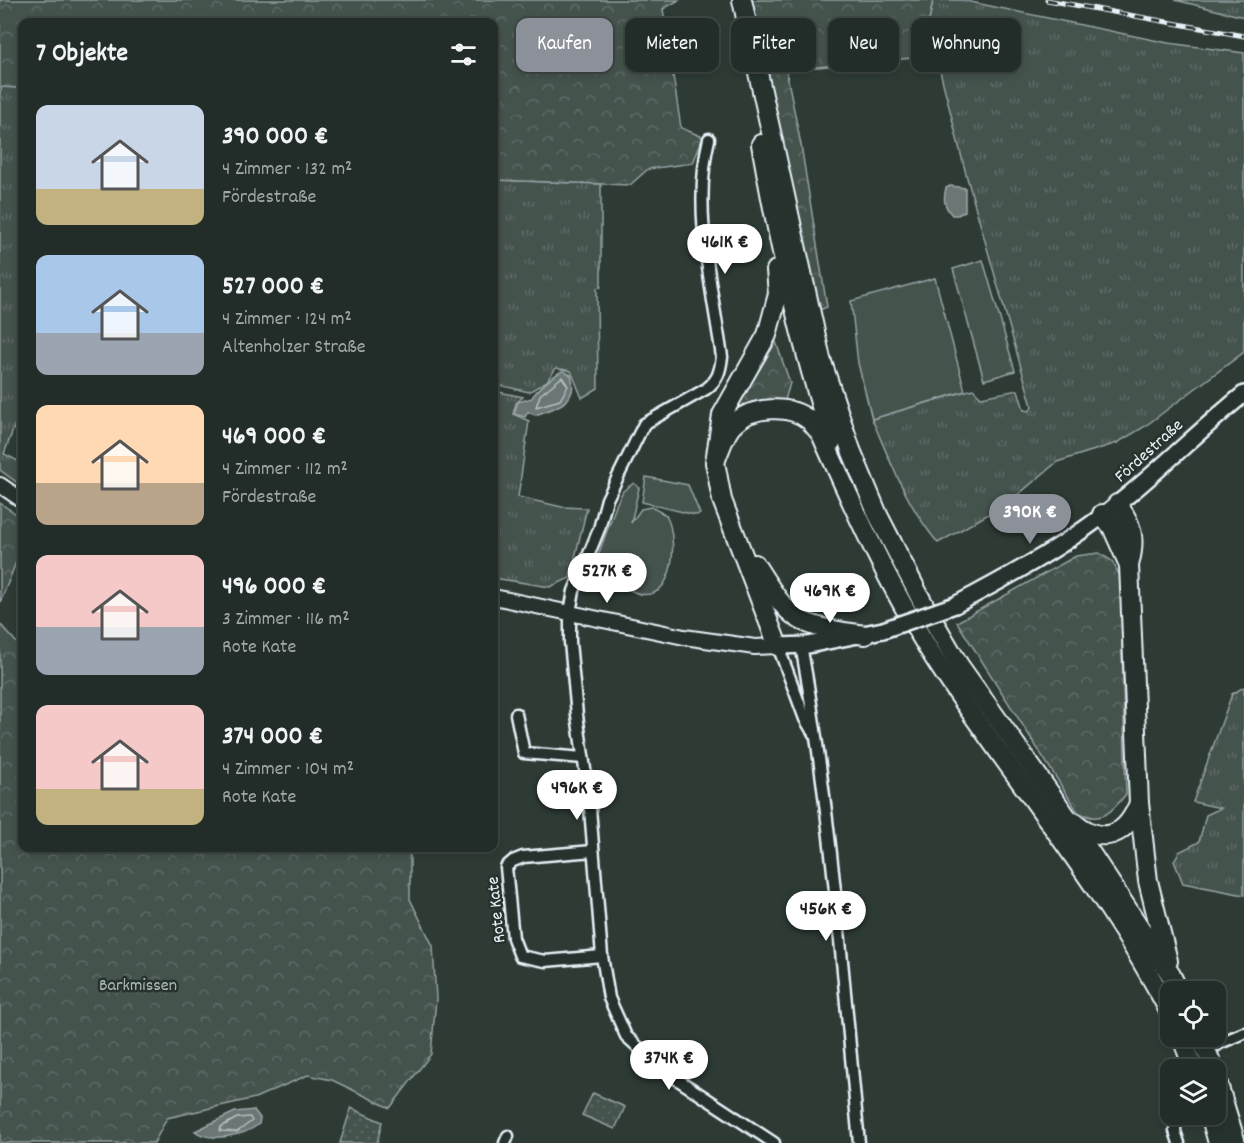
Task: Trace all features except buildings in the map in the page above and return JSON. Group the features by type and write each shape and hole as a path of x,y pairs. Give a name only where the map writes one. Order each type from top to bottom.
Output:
{"highway":[{"path":"741,0 776,226 813,384 835,451 876,550"},
{"path":"741,0 821,358 851,450 892,546 941,637 995,718 1067,817 1174,981"},
{"path":"776,226 778,294 766,335 722,415 715,462 722,500 778,646"},
{"path":"715,462 733,424 748,414 768,409 786,411 807,418 821,434 876,550 945,676 1123,929 1160,995"},
{"path":"1109,509 1127,517 1132,531 1134,548 1129,565 1139,803 1148,881 1171,975"},
{"path":"733,529 784,609 804,623 826,630 865,635"},
{"path":"778,646 784,625 784,609"},
{"path":"1067,817 1090,833 1107,835 1122,831 1139,803"},
{"path":"1226,1121 1236,1143"},
{"path":"1213,1125 1218,1143"}],"main road":[{"name":"Fördestraße","path":"778,646 801,645 865,635 955,605 1030,564 1073,537 1244,394"}],"street":[{"path":"709,139 702,169 705,233 722,357 720,373 715,382 706,389 644,424 607,499 600,529 574,591 570,612 571,652 602,956 609,998 626,1036 663,1070 774,1143"},
{"path":"0,485 18,497"},
{"path":"498,598 684,637 755,647 778,646 805,719 815,736"},
{"path":"801,645 815,717 815,736 829,821 859,1143"},
{"path":"516,714 524,753 583,758"},
{"name":"Rote Kate","path":"593,850 523,857 506,867 513,938 520,956 545,961 602,956"},
{"path":"1207,1059 1220,1043 1244,1033"},
{"path":"1175,1125 1179,1143"}],"green space":[{"path":"0,0 679,0 663,9 664,18 625,18 625,72 673,72 681,128 703,137 693,163 648,169 630,185 498,180 498,18 18,18 18,88 0,87"},
{"path":"752,0 933,0 930,18 911,18 911,58 899,59 899,18 828,18 828,66 816,67 816,18 755,18"},
{"path":"933,0 961,0 1168,43 1244,53 1244,352 1144,427 1117,443 1057,462 1008,503 938,543 909,499 872,419 973,389 981,397 1018,390 1024,410 1030,411 1032,406 966,174 940,72 1021,72 1021,18 930,18"},
{"path":"1175,0 1244,0 1244,17"},
{"path":"764,72 786,72 801,145 827,307 817,311"},
{"path":"2,87 18,88 18,417 4,454 18,461 18,483 0,470 0,92"},
{"path":"498,180 601,184 601,287 597,288 598,388 582,398 571,371 556,368 547,381 529,392 498,385"},
{"path":"983,260 1015,371 984,380 953,269"},
{"path":"935,278 965,391 872,419 858,363 851,301"},
{"path":"776,342 790,383 785,400 760,400 734,412"},
{"path":"498,392 523,397 516,403 513,414 529,421 518,497 562,507 587,508 570,578 550,587 498,579"},
{"path":"646,477 688,485 700,514 695,515 642,502"},
{"path":"634,483 639,488 631,523 641,509 651,507 666,515 670,527 672,558 669,573 663,585 654,593 641,594 625,587 619,575 620,565 610,592 595,584 590,578 617,503 623,491"},
{"path":"0,503 18,515 18,557 0,603"},
{"path":"1099,553 1112,561 1120,576 1126,794 1111,811 1100,817 1093,817 1078,812 957,622 1076,556"},
{"name":"Barkmissen","path":"0,624 18,643 18,852 410,852 410,899 433,946 436,999 431,1054 390,1108 332,1080 308,1075 255,1098 167,1118 154,1143 0,1143"},
{"path":"1244,687 1244,895 1183,883 1174,861 1179,852 1199,842 1206,815 1221,808 1193,802 1232,694"},
{"path":"593,1093 625,1107 615,1129 582,1115"},
{"path":"351,1108 382,1122 377,1143 340,1143"}],"water":[{"path":"950,186 965,188 965,211 958,215 952,215 945,203 946,188"},
{"path":"563,371 571,375 573,384 569,398 551,410 535,415 528,412 525,417 514,414 518,402 532,398 546,383"},
{"path":"254,1110 260,1118 259,1124 245,1132 209,1137 195,1131 235,1112"}],"railway":[{"path":"1047,0 1244,36"}]}
